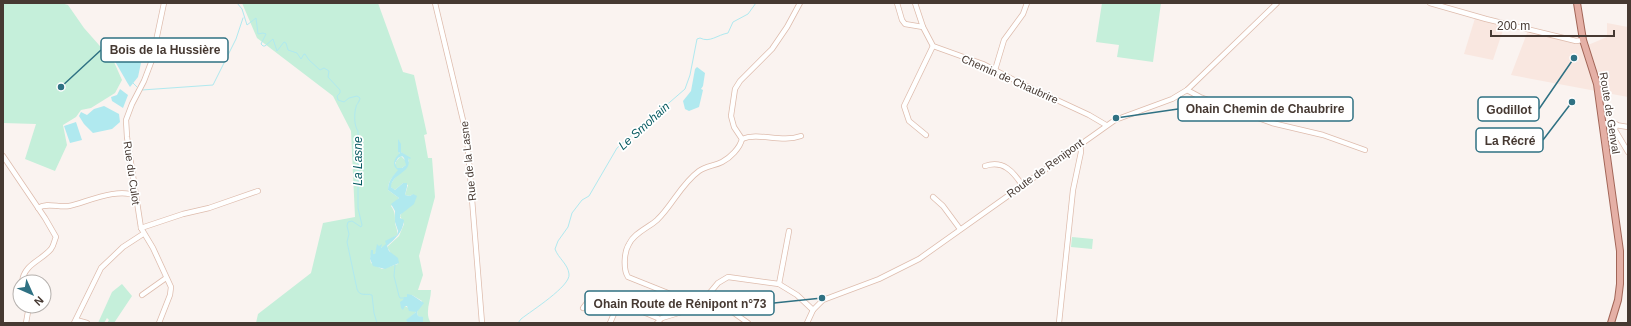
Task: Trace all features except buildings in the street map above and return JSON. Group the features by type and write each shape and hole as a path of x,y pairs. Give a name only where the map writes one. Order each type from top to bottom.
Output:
{"main road":[{"name":"Route de Genval","path":"1577,3 1583,40 1597,84 1621,268 1618,300 1611,323"}],"street":[{"name":"Rue du Culot","path":"159,323 170,295 171,287 153,248 143,234 141,228 127,137 126,120 152,60 164,3"},
{"name":"Rue de la Lasne","path":"435,3 468,137 482,323"},
{"path":"698,307 693,303 628,277 625,267 627,247 635,236 659,218 694,175 704,168 725,160 740,146 742,139 732,122 731,111 735,88 772,49 787,27 800,3"},
{"path":"897,3 902,20 905,24 922,27"},
{"path":"914,3 922,27 932,46 904,106 909,120 926,135"},
{"path":"995,70 1004,40 1023,14 1028,3"},
{"name":"Route de Renipont","path":"807,323 813,310 823,300 879,279 909,265 1106,125 1129,114 1172,99 1187,90 1277,3"},
{"path":"1430,3 1576,42 1583,40"},
{"name":"Chemin de Chaubrire","path":"932,46 995,70 1089,115 1106,125"},
{"path":"1187,90 1200,97 1272,123 1323,135 1365,150"},
{"path":"1603,123 1628,127"},
{"path":"1616,124 1615,130 1628,152"},
{"path":"742,139 753,137 785,139 801,136"},
{"path":"1059,323 1073,190 1081,152 1080,144"},
{"path":"3,156 56,237 50,250 37,259 28,268 25,274"},
{"path":"985,166 990,164 1004,165 1013,173 1022,185"},
{"path":"141,228 183,214 209,208 258,191"},
{"path":"38,208 49,205 67,206 93,198 125,193 136,196"},
{"path":"933,197 943,206 960,229"},
{"path":"779,284 789,231"},
{"path":"87,323 75,321 101,268 123,246 143,234"},
{"path":"583,308 589,300 599,295 619,302 659,321 698,307 718,283 728,277 779,284 797,294 813,310"},
{"path":"142,295 166,278"},
{"path":"709,294 748,323"},
{"path":"610,323 619,302"}],"shaded area":[{"path":"1476,15 1505,24 1493,60 1464,54"},
{"path":"1607,23 1628,27 1628,97 1511,75 1527,33 1588,45 1607,37"}],"green space":[{"path":"3,3 61,3 68,5 84,28 114,62 122,80 115,93 91,108 81,110 76,117 63,125 67,145 55,171 25,159 36,124 3,123"},
{"path":"242,3 378,3 403,72 414,75 427,134 424,135 428,158 432,158 435,197 419,256 423,275 418,290 431,290 428,315 431,323 423,323 421,317 418,316 417,312 422,301 412,295 407,297 405,306 416,312 407,320 408,323 256,323 258,314 311,273 323,223 355,217 351,131 333,96 257,38","holes":["398,141 401,152 409,161 396,176 390,186 395,190 403,183 408,185 405,195 410,196 413,194 400,216 404,224 399,236 387,247 398,264 382,269 371,263 370,259 372,250 373,254 375,254 378,246 381,248 386,245 386,242 397,235 394,213 391,206 399,198 388,190 388,187 390,181 399,170 394,164 400,154 398,151"]},
{"path":"1102,3 1161,3 1153,62 1117,57 1119,45 1096,42"},
{"path":"401,156 406,161 406,165 402,168 397,168 395,165 396,161"},
{"path":"1072,237 1093,239 1092,249 1071,247"},
{"path":"122,284 132,296 114,323 107,323 109,320 107,318 104,323 98,323 112,292"}],"water":[{"path":"111,38 133,50 134,57 141,63 138,77 130,87 117,64 107,51"},
{"path":"697,67 705,73 703,86 701,89 703,90 699,107 689,111 685,109 683,101 691,91 695,69"},
{"path":"120,89 128,95 123,108 112,101 111,97 117,95"},
{"path":"104,106 119,114 120,122 112,129 93,133 84,124 79,116 81,112 87,115 94,109"},
{"path":"76,122 82,140 70,143 64,126"},
{"path":"398,139 401,144 401,152 411,158 408,158 408,167 392,182 391,187 395,190 403,183 407,183 405,195 410,196 413,194 417,196 414,204 400,215 400,218 404,220 402,228 396,238 387,246 389,251 398,258 399,263 385,269 373,266 370,259 371,250 373,250 373,254 375,254 377,244 379,246 382,244 381,248 386,244 385,241 397,235 398,231 395,222 395,211 391,204 399,198 388,190 388,187 390,181 398,170 394,164 396,157 400,153 398,152","holes":["402,156 406,165 402,168 397,168 395,163 398,158"]},
{"path":"407,294 412,295 424,303 417,312 418,316 423,317 423,323 408,323 406,320 416,312 409,311 407,306 405,306 403,310 401,308 400,302 404,297 407,297"}],"waterway":[{"name":"La Lasne","path":"237,3 242,9 247,25 256,18 258,34 266,34 261,44 263,46 273,39 277,51 284,42 286,43 288,50 297,53 301,59 305,54 320,70 324,68 329,71 328,77 340,90 340,93 337,96 338,100 344,102 349,98 357,96 360,98 356,107 355,120 358,131 358,208 362,225 361,227 352,221 348,222 347,226 349,234 347,242 357,289 361,294 372,295 377,323"},
{"name":"Le Smohain","path":"518,323 564,285 568,279 568,270 555,249 558,241 568,227 572,213 582,200 589,196 617,148 685,89 690,75 697,39 700,38 707,40 728,33 733,22 748,14 756,3"},
{"path":"142,90 213,85 236,39 243,18"},
{"path":"133,83 137,87"},
{"path":"395,265 394,276 399,296 400,298 404,298"}],"place":[{"name":"Godillot","path":"1574,58"},
{"name":"Bois de la Hussière","path":"61,87"},
{"name":"La Récré","path":"1572,102"},
{"name":"Ohain Chemin de Chaubrire","path":"1116,118"},
{"name":"Ohain Route de Rénipont n°73","path":"822,298"}]}
